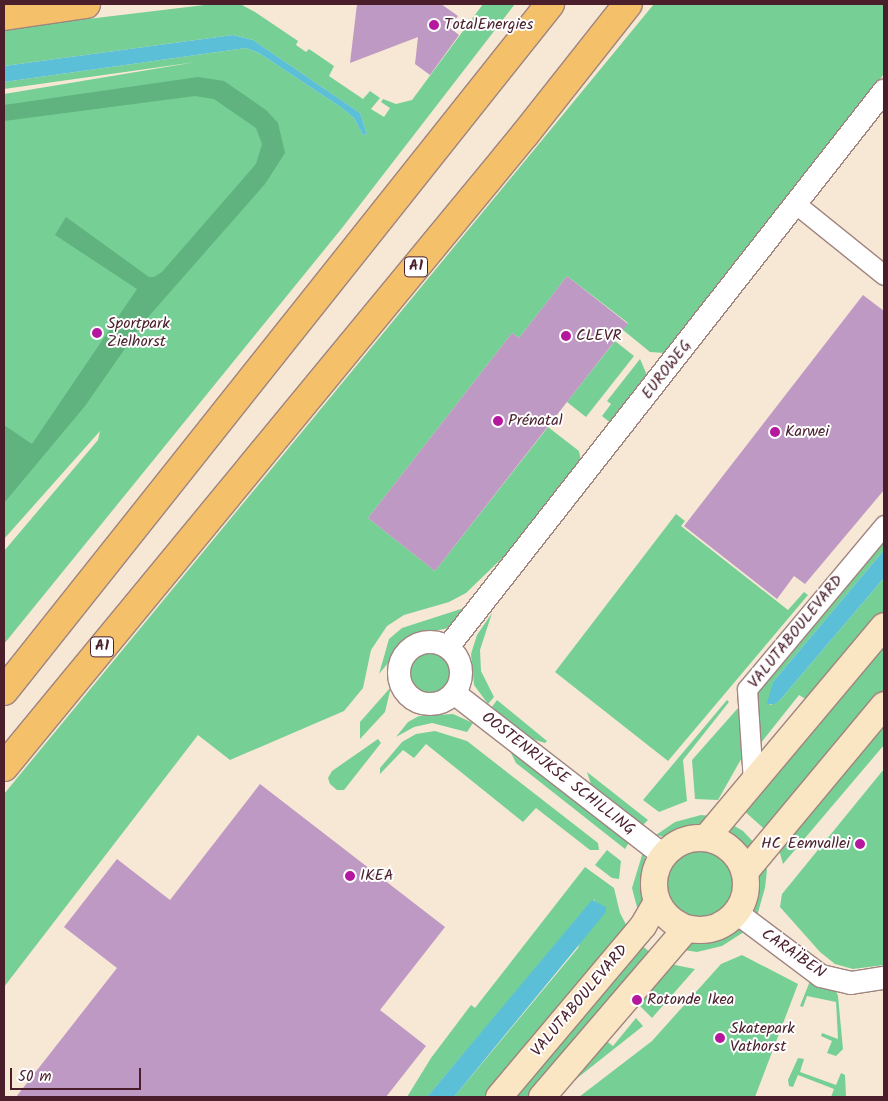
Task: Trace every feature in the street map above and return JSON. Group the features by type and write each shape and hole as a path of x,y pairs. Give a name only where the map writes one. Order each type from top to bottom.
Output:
{"main road":[{"path":"4,16 86,4"},
{"path":"4,691 550,4"},
{"name":"A1","path":"4,767 526,133 628,4"},
{"path":"706,837 884,626"},
{"path":"745,872 884,705"},
{"path":"706,837 730,848 745,872 746,892 737,913 717,927 705,930 686,929 672,921 657,902 654,878 663,855 683,840 706,837"},
{"name":"VALUTABOULEVARD","path":"498,1097 642,926 657,902"},
{"name":"VALUTABOULEVARD","path":"542,1097 686,929"}],"street":[{"name":"EUROWEG","path":"448,647 884,91"},
{"path":"796,204 884,274"},
{"name":"VALUTABOULEVARD","path":"753,782 747,689 884,525"},
{"path":"425,642 448,647 461,669 459,686 454,693 441,702 425,703 406,692 400,678 401,662 410,648 425,642"},
{"name":"OOSTENRIJKSE SCHILLING","path":"454,693 663,855"},
{"name":"CARAÏBEN","path":"737,913 821,976 851,983 884,978"}],"green space":[{"name":"Sportpark Zielhorst","path":"213,4 240,4 255,12 298,41 296,45 306,52 309,49 334,66 329,76 363,99 370,91 380,98 371,109 384,117 390,108 381,102 383,99 396,104 412,100 483,4 515,4 342,228 4,644 4,551 98,440 100,431 4,539 4,94 196,62 4,89 4,82 246,48 259,53 342,108 354,118 363,135 367,134 360,113 253,40 233,35 4,66 4,29"},
{"path":"654,4 884,4 884,74 665,353 650,352 623,330 628,323 567,276 519,338 512,333 368,518 435,571 548,427 579,451 581,461 525,536 466,593 449,602 404,615 387,626 371,650 363,688 344,711 230,760 198,735 4,987 4,794"},
{"path":"198,77 224,81 266,110 278,123 285,153 265,184 142,324 85,406 4,503 4,425 32,444 137,289 55,235 66,217 149,277 154,277 162,272 256,164 262,144 256,128 214,99 195,96 4,121 4,105"},
{"path":"615,341 634,356 586,417 567,402"},
{"path":"640,359 647,375 612,424 602,416 611,404 607,401"},
{"path":"676,514 685,521 681,526 788,610 804,592 808,595 668,761 555,672"},
{"path":"884,533 884,550 773,682 770,705 780,700 884,578 884,618 807,700 799,695 756,749 755,698 758,687"},
{"path":"464,608 449,628 419,634 406,641 379,674 389,639 402,628"},
{"path":"492,613 480,650 481,671 494,697 488,704 474,685 471,654 477,635"},
{"path":"884,633 884,698 770,834 742,809"},
{"path":"431,653 446,659 452,674 446,689 431,695 416,689 410,674 416,659"},
{"path":"391,687 385,712 360,739 360,722"},
{"path":"497,700 547,741 545,743 529,738 492,707"},
{"path":"727,700 729,702 683,760 687,801 659,812 643,800"},
{"path":"738,708 744,754 718,800 695,799 692,760"},
{"path":"884,713 884,745 783,864 779,850"},
{"path":"453,714 473,723 467,732 432,723 414,727 396,737 408,722 419,716"},
{"path":"435,731 467,741 598,843 599,850 590,850 536,808 523,822 426,744 414,758 403,750 380,774 380,768 402,742 416,734"},
{"path":"378,739 381,743 344,790 337,790 330,784 328,778 332,771"},
{"path":"509,749 630,841 625,849 516,763"},
{"name":"HC Eemvallei","path":"884,769 884,965 853,969 835,964 820,952 780,907 782,894"},
{"path":"587,772 648,820 642,826 592,787"},
{"path":"701,815 712,816 699,830 668,838 656,835 675,822"},
{"path":"726,821 743,831 758,847 744,855 721,835"},
{"path":"700,848 720,854 730,864 736,884 730,904 720,914 700,920 680,914 670,904 664,884 670,864 680,854"},
{"path":"607,850 621,861 619,879 612,878 595,865"},
{"path":"643,852 648,867 649,893 638,911 632,888"},
{"path":"763,857 767,870 765,888 757,916 751,903 753,876"},
{"path":"585,867 614,888 620,913 631,934 493,1097 454,1097 578,948 595,899 427,1097 407,1097 431,1058 471,1005 475,1008"},
{"path":"728,929 747,930 722,946 697,952 684,950 690,937"},
{"path":"641,945 655,956 537,1097 505,1097"},
{"name":"Skatepark Vathorst","path":"742,955 798,984 755,1097 579,1097 652,1041 721,964"},
{"path":"670,964 695,969 652,1018 636,1002"},
{"path":"810,981 835,989 838,996 843,1049 836,1056 827,1053 832,1041 821,1036 822,1033 838,1039 836,1002 807,996 803,1007 800,1006"},
{"path":"636,1018 643,1026 571,1083 605,1040 613,1046"},
{"path":"798,1058 804,1059 800,1072 836,1085 841,1073 845,1075 846,1097 831,1097 834,1089 798,1075 793,1087 789,1086 788,1080"}],"water":[{"path":"233,35 253,40 360,113 367,134 363,135 354,118 342,108 259,53 246,48 4,82 4,66"},
{"path":"884,550 884,578 780,700 774,704 767,704 773,682"},
{"path":"592,900 606,907 606,912 454,1097 427,1097"}],"building":[{"path":"357,4 441,4 458,16 449,27 459,35 430,75 415,64 418,37 350,63"},
{"path":"567,276 628,324 435,571 368,518 512,333 519,338"},
{"path":"863,295 884,311 884,490 805,584 794,576 777,599 684,526"},
{"path":"260,784 445,927 380,1010 426,1046 386,1097 16,1097 117,968 64,927 117,859 170,900"}],"place":[{"name":"TotalEnergies","path":"434,25"},
{"name":"Sportpark Zielhorst","path":"97,333"},
{"name":"CLEVR","path":"566,336"},
{"name":"Prénatal","path":"498,421"},
{"name":"Karwei","path":"775,432"},
{"name":"HC Eemvallei","path":"860,844"},
{"name":"IKEA","path":"350,876"},
{"name":"Rotonde Ikea","path":"637,1000"},
{"name":"Skatepark Vathorst","path":"720,1038"}]}
